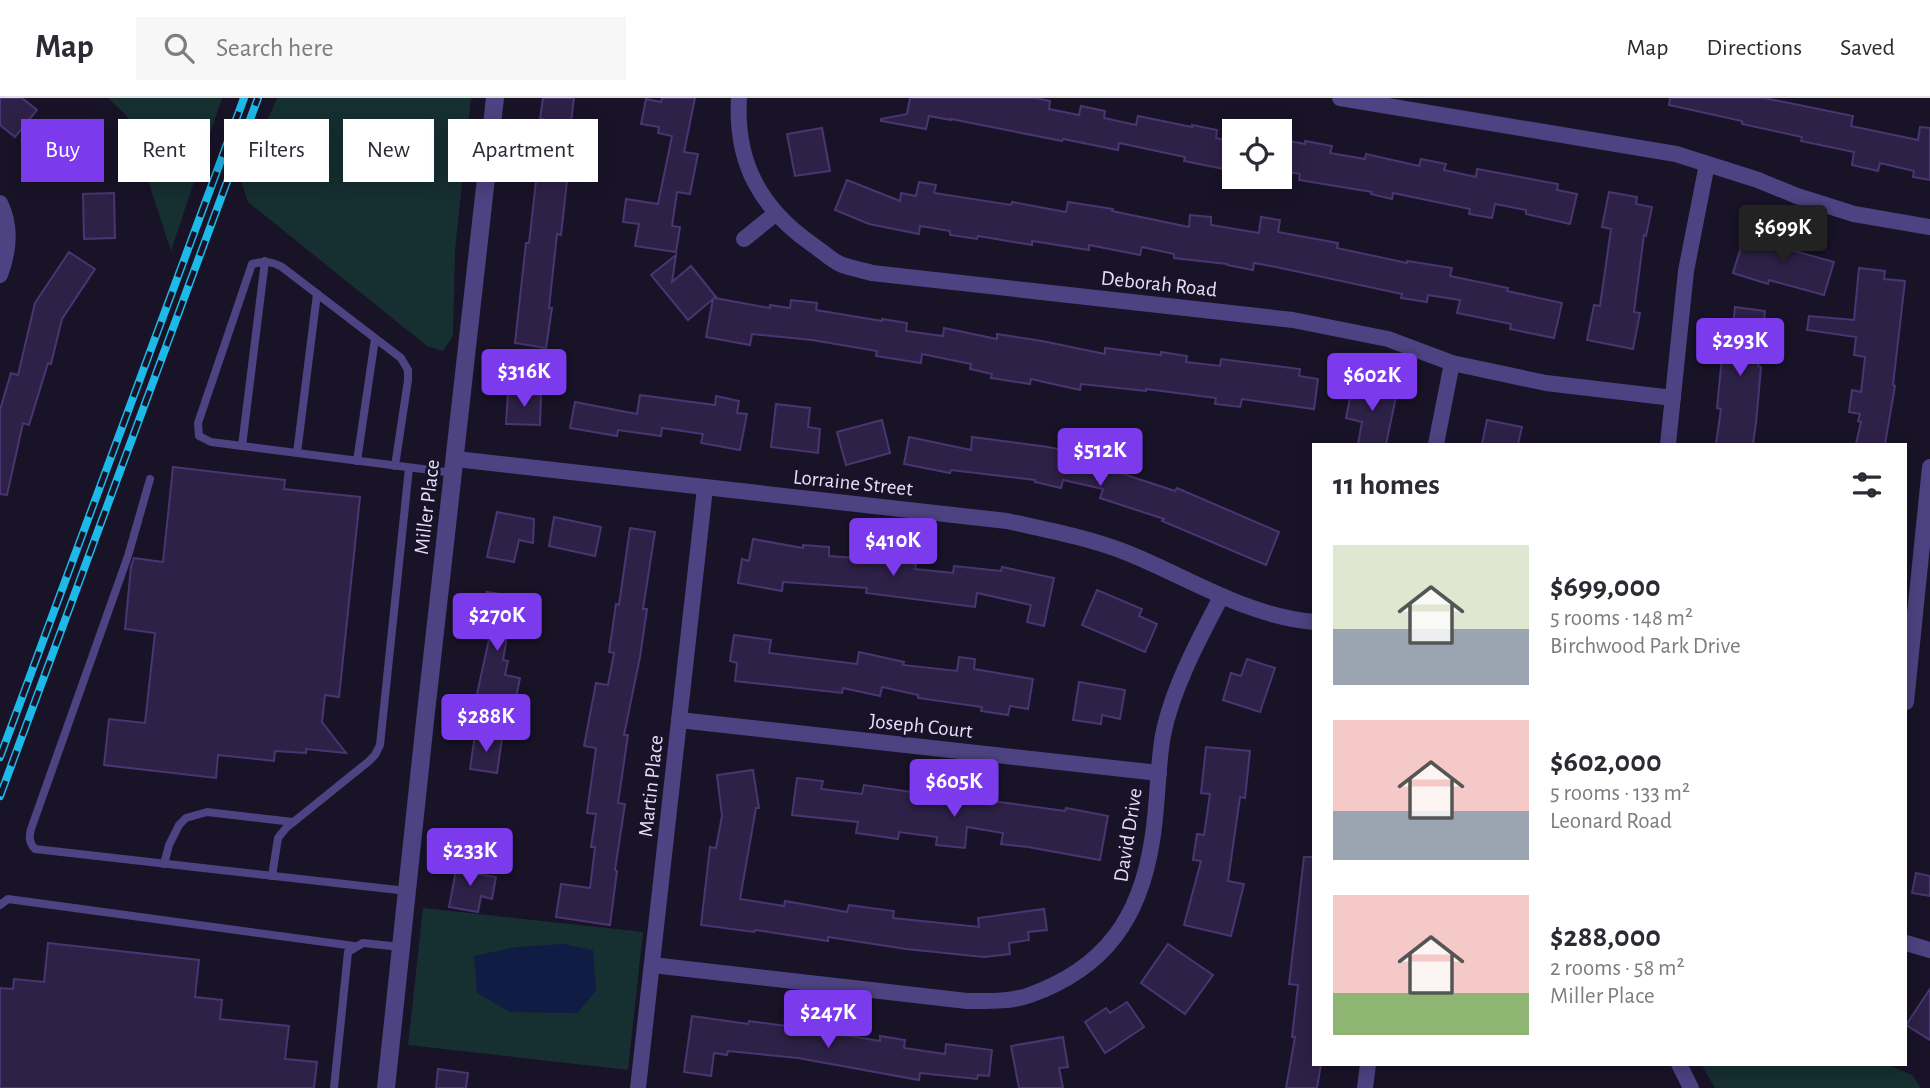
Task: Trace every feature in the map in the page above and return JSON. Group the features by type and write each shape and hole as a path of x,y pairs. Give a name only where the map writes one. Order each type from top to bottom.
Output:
{"street":[{"name":"Miller Place","path":"386,1088 495,98"},
{"name":"Deborah Road","path":"739,98 740,131 748,167 760,192 775,214 839,264 872,272 1293,320 1388,340 1452,363 1546,383 1673,398"},
{"path":"1340,98 1676,154 1854,214 1930,227"},
{"path":"1668,443 1686,271 1707,164"},
{"path":"0,203 9,236 7,256 0,275"},
{"path":"744,239 775,214"},
{"path":"1436,443 1452,363"},
{"name":"Lorraine Street","path":"455,466 705,488 1006,521 1056,531 1129,554 1221,597 1273,616 1312,622"},
{"path":"1907,696 1924,598 1930,467"},
{"name":"Martin Place","path":"638,1088 705,488"},
{"name":"David Drive","path":"652,965 967,1001 997,1001 1029,996 1079,972 1111,943 1139,896 1152,841 1158,773 1171,700 1221,597"},
{"name":"Joseph Court","path":"679,720 1158,773"},
{"path":"1907,943 1930,950"},
{"path":"1365,1088 1368,1066"},
{"path":"1680,1066 1691,1088"}],"lane":[{"path":"242,446 265,261"},
{"path":"395,466 408,380 408,370 401,358 282,267 272,261 253,264 198,423 199,436 211,442 409,468 455,466"},
{"path":"297,453 317,294"},
{"path":"357,461 375,339"},
{"path":"272,876 278,838 293,822 368,762 380,745 409,468"},
{"path":"150,479 128,556 31,829 29,839 35,849 407,891"},
{"path":"164,863 169,845 179,825 186,818 206,812 293,822"},
{"path":"0,905 8,899 354,946 363,943 401,947"},
{"path":"334,1088 348,952 354,946"}],"green space":[{"path":"108,98 222,98 210,134 210,119 128,119"},
{"path":"277,98 471,98 469,119 448,119 448,182 462,182 455,250 453,336 443,351 427,346 248,202 241,182 329,182 329,119 268,119"},
{"path":"149,182 194,182 171,251"},
{"path":"423,908 643,932 628,1070 408,1045"},
{"path":"1702,1066 1891,1066 1912,1075 1921,1088 1715,1088"}],"water":[{"path":"563,944 593,950 596,991 577,1013 510,1012 477,993 474,956 517,947"}],"building":[{"path":"0,98 22,98 37,110 30,119 21,119 21,130 15,137 0,125"},
{"path":"543,98 574,98 571,119 540,119"},
{"path":"662,98 695,98 684,152 698,154 690,194 677,192 672,226 680,227 676,252 635,246 639,224 623,222 626,199 658,204 672,136 658,133 659,127 641,124 646,99 661,102"},
{"path":"910,98 1035,98 1050,101 1049,109 1079,115 1081,106 1105,111 1104,118 1136,125 1138,116 1192,125 1217,130 1216,138 1222,139 1222,169 1184,161 1185,157 1119,143 1118,150 951,119 929,116 926,129 881,121 907,114"},
{"path":"1670,98 1764,98 1853,116 1851,126 1918,140 1920,127 1930,128 1930,180 1913,177 1914,171 1880,163 1878,171 1852,165 1854,152 1801,141 1802,137 1742,124 1742,121 1669,105"},
{"path":"822,128 830,171 795,176 787,134"},
{"path":"1292,142 1332,146 1330,153 1365,159 1366,154 1419,166 1421,159 1446,164 1444,170 1476,177 1477,169 1558,184 1557,190 1577,194 1570,224 1526,214 1526,210 1495,204 1492,218 1469,214 1470,209 1393,193 1392,199 1371,194 1372,192 1299,180 1300,174 1292,172"},
{"path":"847,180 900,201 901,193 916,196 919,182 936,185 934,193 1011,205 1012,202 1066,212 1068,202 1113,209 1112,211 1189,227 1190,215 1211,217 1211,225 1259,233 1261,217 1280,220 1278,232 1338,243 1337,248 1407,263 1452,268 1450,276 1562,303 1554,338 1510,329 1511,324 1457,313 1460,300 1428,295 1427,302 1401,298 1402,294 1254,263 1253,270 1174,258 1174,254 1142,247 1140,255 1089,245 1089,250 1032,241 1032,245 978,236 977,239 950,235 950,231 920,226 919,234 869,224 835,210"},
{"path":"536,182 567,182 561,235 557,234 549,308 552,308 546,348 515,343 526,243 529,243"},
{"path":"1609,192 1637,197 1636,204 1652,207 1646,236 1644,235 1634,312 1640,313 1633,349 1587,340 1594,305 1600,306 1611,229 1602,227"},
{"path":"114,193 115,238 84,239 83,194"},
{"path":"1755,231 1782,240 1780,247 1834,262 1824,295 1769,280 1768,284 1733,273 1741,247 1749,250"},
{"path":"69,252 95,269 62,319 51,364 48,363 29,425 23,423 7,495 0,494 0,410 11,373 18,375 35,303"},
{"path":"676,255 672,282 691,266 715,298 770,308 770,305 790,308 791,300 817,303 816,310 907,323 906,331 943,336 944,328 997,339 997,334 1042,341 1105,354 1105,348 1161,355 1161,352 1187,356 1186,362 1220,366 1221,359 1300,369 1299,376 1318,379 1314,409 1242,399 1240,407 1215,404 1216,398 1146,389 1081,384 1080,390 1031,379 1030,384 991,378 992,374 970,369 971,364 922,354 921,363 876,356 877,351 812,340 752,334 750,345 706,337 713,299 688,320 651,275"},
{"path":"1859,268 1885,271 1884,279 1905,281 1895,386 1885,443 1856,443 1860,414 1849,412 1852,390 1861,392 1865,357 1854,355 1856,337 1807,330 1809,316 1854,320"},
{"path":"1735,307 1765,311 1753,443 1716,443 1721,409 1717,408 1725,326 1733,328"},
{"path":"1353,383 1397,392 1386,443 1358,443 1362,422 1346,418"},
{"path":"508,393 541,395 540,425 506,424"},
{"path":"640,395 715,405 716,396 739,401 737,413 747,414 740,450 701,443 703,434 662,428 661,436 618,430 617,436 570,428 575,402 637,414"},
{"path":"776,404 810,408 808,427 820,429 818,453 771,447"},
{"path":"882,420 890,453 846,465 837,432"},
{"path":"1487,420 1522,427 1518,443 1482,443"},
{"path":"909,437 971,450 972,437 1088,455 1087,462 1175,491 1177,488 1279,532 1266,565 1162,521 1164,519 1100,498 1103,489 1063,480 1061,488 1035,480 951,470 950,473 904,464"},
{"path":"173,467 285,480 284,489 360,497 339,697 325,695 322,722 346,753 306,749 306,753 275,751 274,761 218,755 216,778 104,765 109,719 145,723 155,633 125,629 131,567 134,558 163,562"},
{"path":"497,512 534,519 533,543 519,540 514,562 487,557"},
{"path":"554,517 601,527 595,556 549,546"},
{"path":"630,528 655,532 643,609 647,609 640,657 624,735 628,735 618,803 625,804 610,925 556,917 561,884 590,888 595,847 591,847 596,814 587,813 596,748 584,746 596,683 608,685 614,653 609,652"},
{"path":"753,539 803,548 803,545 829,547 829,556 916,564 915,569 953,573 954,566 1001,571 1002,567 1054,578 1044,626 1027,622 1031,605 977,593 975,607 866,593 867,588 783,582 782,591 738,583 742,559 749,561"},
{"path":"1097,590 1142,609 1139,616 1157,624 1145,652 1082,625"},
{"path":"487,592 514,596 503,660 508,661 505,675 520,678 514,707 476,699 489,639 480,637"},
{"path":"734,635 771,640 769,653 857,664 859,652 904,662 903,665 957,671 959,657 975,659 974,669 1033,679 1028,709 1010,706 1008,715 981,711 982,707 918,698 918,695 882,687 880,696 843,688 842,693 735,681 737,663 730,661"},
{"path":"1247,659 1275,668 1260,712 1223,700 1231,673 1241,676"},
{"path":"1079,682 1125,690 1120,719 1102,715 1101,724 1073,720"},
{"path":"475,735 502,739 497,773 470,769"},
{"path":"1206,747 1250,751 1245,798 1240,797 1228,881 1244,884 1231,936 1184,925 1201,861 1193,860 1197,834 1204,835 1210,794 1201,793"},
{"path":"753,770 759,808 756,808 740,899 784,906 785,901 847,912 849,905 894,911 893,918 979,927 978,918 1044,909 1047,930 1028,932 1029,940 1009,943 1010,954 984,957 828,937 828,941 701,925 710,847 716,848 722,816 717,775"},
{"path":"797,778 823,781 821,789 862,794 864,785 912,792 912,797 992,805 992,801 1065,811 1066,808 1108,816 1100,860 1001,844 1003,833 967,827 965,848 936,845 937,837 899,832 898,839 856,833 858,822 792,815"},
{"path":"1304,857 1312,857 1312,1066 1321,1066 1317,1088 1286,1088 1295,1037 1292,1037 1298,985 1289,984"},
{"path":"458,860 474,864 472,873 496,877 492,899 481,896 478,912 449,907"},
{"path":"1916,873 1930,876 1930,896 1912,893"},
{"path":"48,943 199,960 195,997 222,1000 220,1019 289,1026 285,1059 317,1062 314,1088 0,1088 0,988 13,989 14,979 44,982"},
{"path":"1168,944 1213,975 1185,1014 1141,983"},
{"path":"1930,989 1930,1040 1907,1024"},
{"path":"1127,1002 1144,1027 1105,1053 1085,1022 1106,1008 1110,1013"},
{"path":"692,1016 802,1028 880,1041 880,1036 905,1040 904,1048 945,1054 946,1044 992,1050 989,1076 978,1075 977,1079 920,1073 919,1080 798,1058 728,1051 727,1055 714,1053 711,1076 684,1072"},
{"path":"1063,1037 1068,1067 1059,1068 1063,1088 1019,1088 1011,1046"},
{"path":"438,1069 468,1073 466,1088 436,1088"}],"railway":[{"path":"0,757 244,98"},
{"path":"0,796 258,98"}]}
